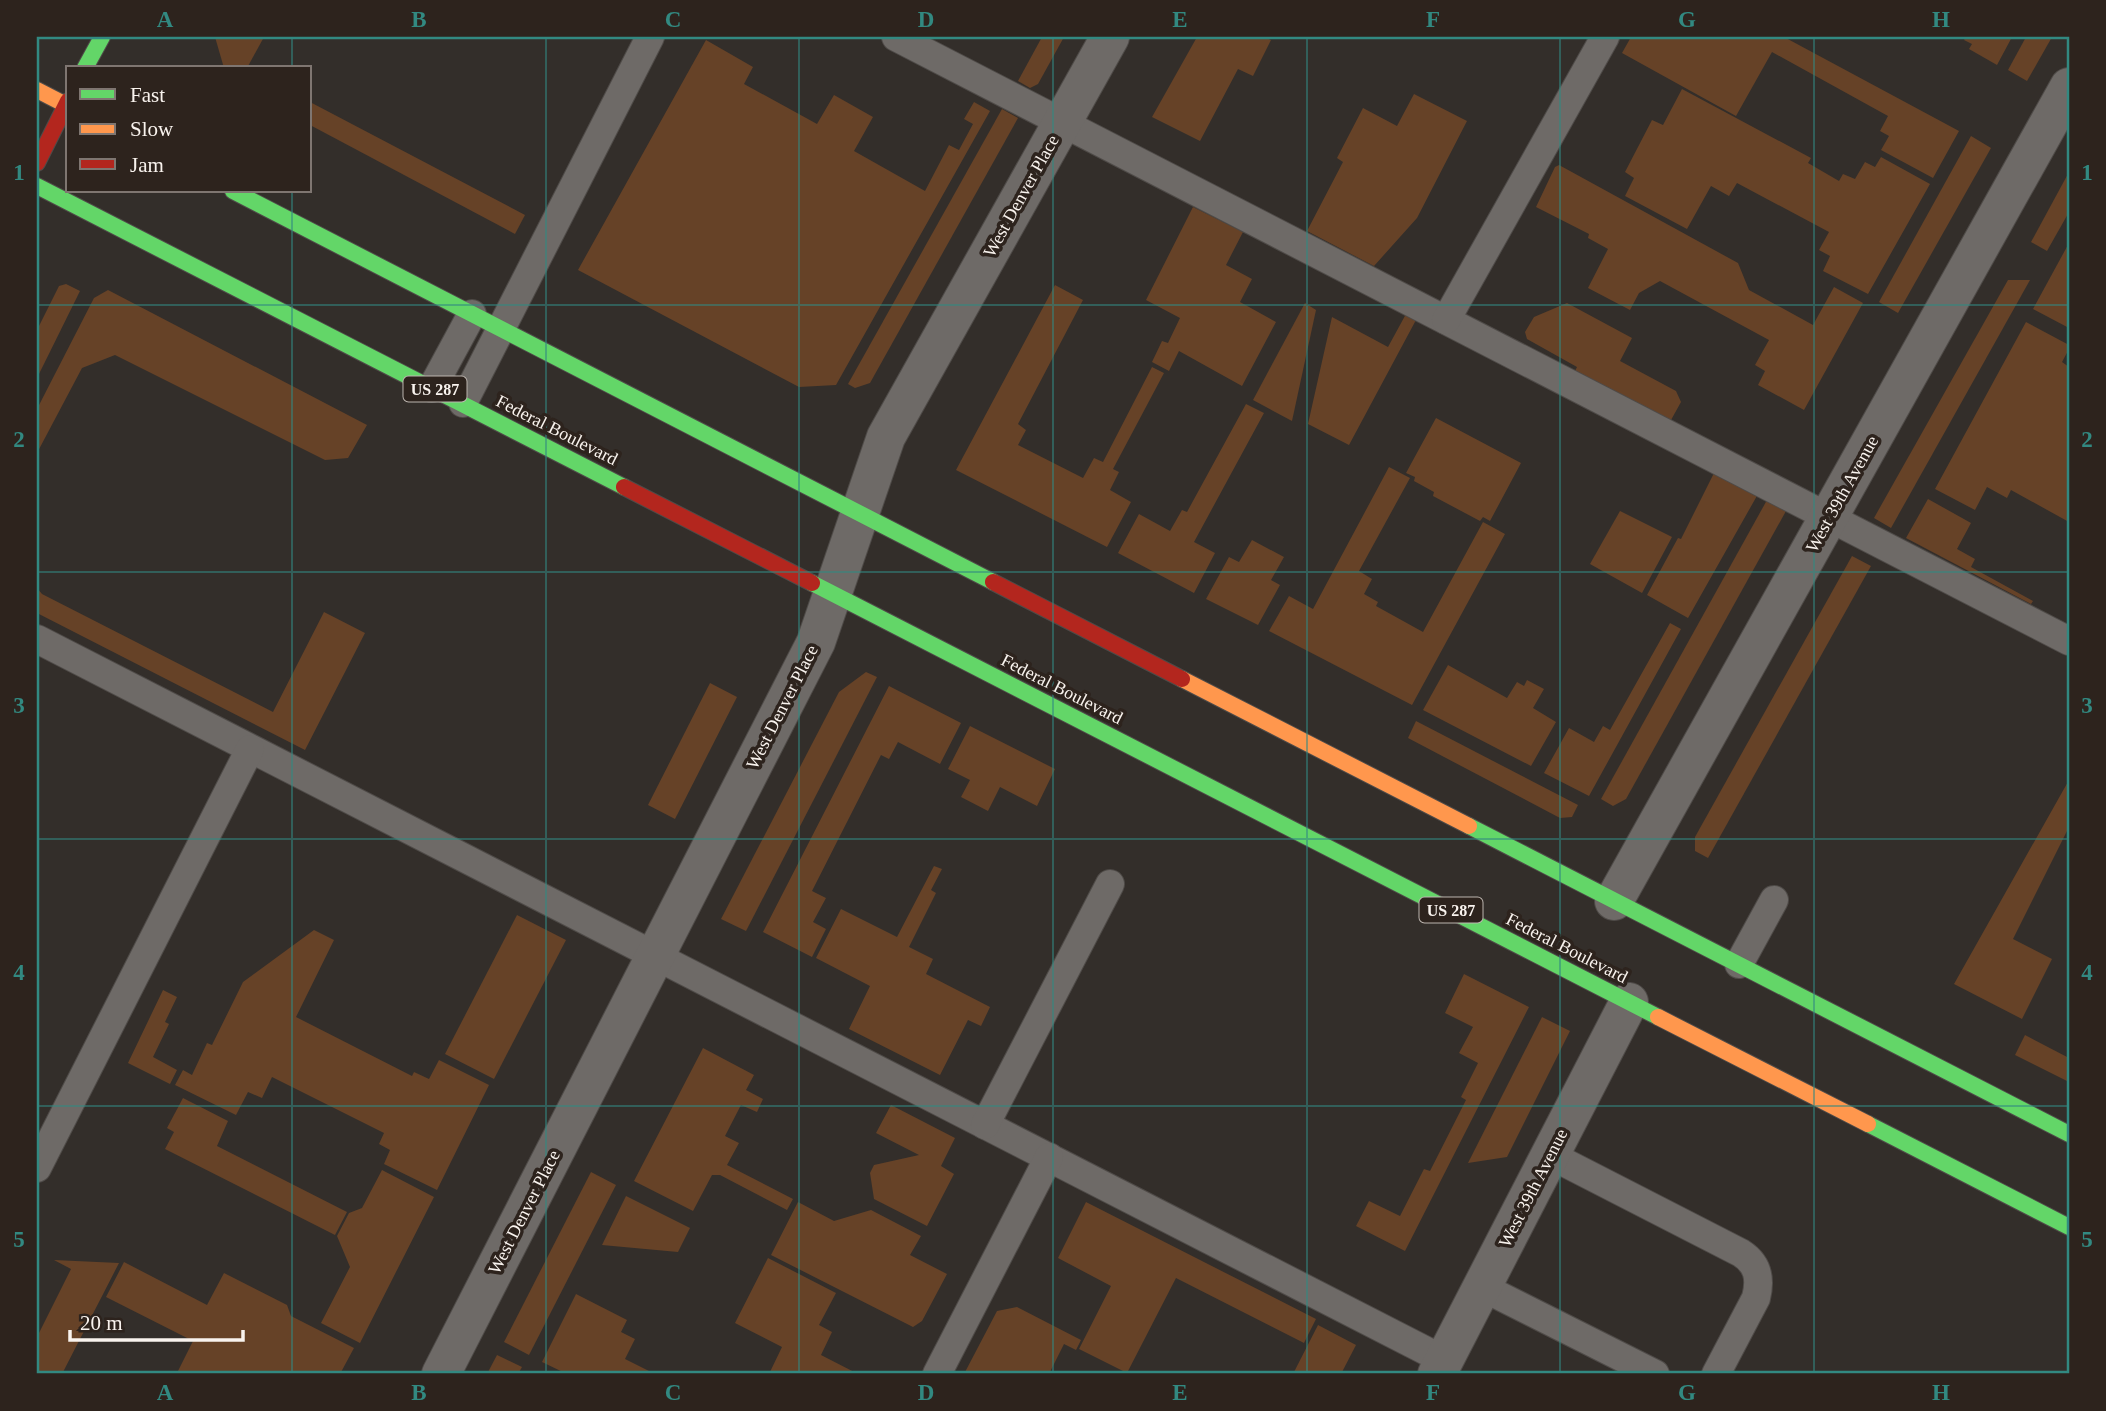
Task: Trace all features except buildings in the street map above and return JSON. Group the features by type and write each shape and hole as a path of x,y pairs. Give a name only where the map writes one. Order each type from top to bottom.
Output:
{"main road":[{"path":"86,66 102,37"},
{"path":"37,90 66,103"},
{"path":"37,163 66,108"},
{"name":"Federal Boulevard","path":"37,186 2069,1227"},
{"path":"235,192 2069,1135"}],"street":[{"name":"West Denver Place","path":"441,1374 816,642 886,437 1110,37"},
{"name":"West 39th Avenue","path":"1614,901 2069,87"},
{"name":"West 39th Avenue","path":"1441,1367 1629,1002"}],"lane":[{"path":"463,403 650,37"},
{"path":"896,37 2069,641"},
{"path":"1446,320 1605,37"},
{"path":"432,388 472,314"},
{"path":"37,639 1049,1157 1441,1367"},
{"path":"37,1168 250,749"},
{"path":"985,1125 1110,884"},
{"path":"1739,964 1774,900"},
{"path":"1550,1155 1750,1259 1756,1267 1759,1287 1716,1374"},
{"path":"937,1374 1049,1157"},
{"path":"1482,1287 1655,1374"}],"shaded area":[{"path":"215,37 264,37 248,66 223,66"},
{"path":"1042,37 1064,37 1038,84 1030,88 1018,81"},
{"path":"1197,37 1264,37 1271,40 1253,76 1238,69 1200,141 1152,117"},
{"path":"1631,37 1784,37 1959,131 1933,178 1881,150 1889,136 1880,131 1888,116 1772,52 1736,116 1622,53"},
{"path":"1966,37 2012,37 1997,65 1969,49 1972,44 1964,40"},
{"path":"2026,37 2052,37 2027,81 2008,70"},
{"path":"706,40 753,67 744,84 817,124 834,95 873,117 854,151 925,191 949,145 959,150 973,124 964,119 974,102 990,111 836,385 799,387 578,270"},
{"path":"1682,89 1811,158 1808,163 1839,181 1843,174 1855,179 1865,162 1875,167 1881,157 1930,184 1868,294 1823,271 1830,256 1819,250 1829,232 1737,183 1729,196 1711,186 1687,229 1625,196 1634,178 1625,172 1652,120 1663,125"},
{"path":"1414,94 1467,121 1417,218 1374,266 1307,231 1343,162 1337,158 1363,108 1397,126"},
{"path":"312,103 525,215 515,234 312,126"},
{"path":"1002,109 1018,118 870,383 855,388 848,384"},
{"path":"1971,136 1991,148 1898,313 1879,302"},
{"path":"1559,165 1738,263 1749,290 1813,325 1834,287 1863,303 1804,410 1758,385 1765,371 1755,365 1769,340 1660,281 1639,293 1630,310 1588,288 1608,249 1588,238 1589,234 1536,207 1555,167"},
{"path":"2069,172 2069,212 2047,251 2031,242"},
{"path":"1193,207 1243,232 1226,265 1252,279 1240,302 1276,322 1242,386 1179,351 1169,371 1152,362 1162,341 1168,343 1180,318 1146,300"},
{"path":"2069,243 2069,328 2033,309"},
{"path":"2008,280 2030,280 1891,528 1874,518"},
{"path":"66,284 80,291 37,378 37,330 59,286"},
{"path":"1055,285 1083,300 1018,424 1026,430 1018,445 1083,478 1094,458 1103,462 1152,367 1164,373 1113,469 1119,472 1110,490 1131,502 1107,547 956,470"},
{"path":"108,290 367,425 348,458 325,460 115,355 82,368 37,453 37,409 94,298"},
{"path":"1305,303 1316,310 1292,421 1253,400"},
{"path":"1567,303 1632,338 1620,361 1676,391 1681,402 1671,420 1575,371 1577,367 1527,339 1525,332 1534,317"},
{"path":"1406,314 1416,320 1349,445 1308,424 1332,317 1388,347"},
{"path":"2026,322 2069,345 2062,362 2069,367 2069,522 2011,490 2007,498 1987,487 1975,510 1935,489"},
{"path":"1246,404 1264,413 1194,542 1215,553 1194,593 1118,553 1139,514 1170,531 1182,510 1187,512"},
{"path":"1436,418 1521,463 1490,521 1483,517 1480,521 1433,496 1434,492 1414,481 1415,477 1406,473"},
{"path":"1389,467 1410,478 1359,571 1372,579 1364,594 1378,602 1376,606 1423,632 1483,522 1505,534 1412,705 1269,631 1289,596 1313,609"},
{"path":"1715,471 1758,494 1688,618 1647,595 1678,538 1681,539"},
{"path":"1928,499 1971,523 1957,549 1975,559 1971,567 2033,601 2031,604 1906,538"},
{"path":"1767,500 1786,511 1626,799 1613,806 1601,799"},
{"path":"1620,511 1672,537 1642,593 1590,564"},
{"path":"1252,540 1284,557 1271,580 1280,585 1258,625 1206,599 1229,557 1239,562"},
{"path":"1852,556 1871,566 1708,858 1695,851 1695,837"},
{"path":"37,588 42,594 273,712 324,612 365,633 305,750 37,613"},
{"path":"1670,623 1681,629 1589,796 1544,773 1569,728 1594,742 1603,726 1610,730"},
{"path":"1448,665 1507,698 1517,682 1524,686 1527,680 1544,689 1533,708 1556,722 1531,766 1423,710"},
{"path":"866,672 877,677 746,931 721,919 839,692"},
{"path":"710,683 737,697 675,819 648,805"},
{"path":"889,686 961,723 940,764 898,742 889,759 881,755 812,891 826,898 813,922 826,929 812,957 763,932"},
{"path":"1416,721 1578,805 1572,817 1560,818 1408,738"},
{"path":"970,726 1055,769 1037,806 1000,787 988,811 961,797 970,780 948,769"},
{"path":"2069,780 2069,827 2013,939 2052,959 2022,1019 1954,984"},
{"path":"934,866 942,869 931,890 936,893 909,947 933,959 926,974 990,1007 981,1026 968,1020 940,1075 849,1029 870,986 816,958 841,909 897,937"},
{"path":"517,915 566,940 494,1079 445,1054"},
{"path":"314,930 334,940 296,1017 412,1076 414,1072 429,1079 439,1060 489,1085 437,1190 384,1164 390,1150 379,1144 384,1133 272,1077 262,1098 248,1092 236,1115 175,1085 183,1070 192,1075 207,1043 212,1045 243,982"},
{"path":"1464,974 1529,1007 1405,1251 1356,1226 1369,1201 1400,1216 1424,1169 1430,1171 1466,1100 1461,1097 1478,1063 1459,1053 1473,1027 1445,1013"},
{"path":"163,990 177,997 165,1022 169,1024 153,1057 177,1070 170,1084 128,1063"},
{"path":"1542,1017 1570,1031 1507,1157 1468,1163"},
{"path":"2025,1035 2069,1058 2069,1082 2015,1055"},
{"path":"703,1048 754,1075 746,1090 763,1099 757,1112 741,1105 725,1136 739,1143 727,1165 793,1199 787,1210 720,1175 712,1175 693,1211 634,1181"},
{"path":"183,1098 228,1121 217,1146 347,1212 335,1235 165,1149 174,1132 167,1128"},
{"path":"891,1105 955,1138 941,1166 954,1174 927,1226 874,1199 870,1173 874,1165 919,1155 876,1133"},
{"path":"382,1170 434,1197 360,1343 321,1323 350,1267 337,1236 349,1213 362,1208"},
{"path":"591,1172 616,1185 529,1355 504,1342"},
{"path":"626,1196 690,1228 678,1252 602,1245"},
{"path":"798,1202 834,1221 871,1210 921,1236 910,1255 947,1274 922,1321 913,1327 771,1255"},
{"path":"1086,1202 1316,1319 1304,1343 1176,1278 1127,1373 1079,1349 1111,1286 1058,1258"},
{"path":"768,1258 836,1293 819,1325 832,1332 821,1355 858,1374 769,1374 782,1347 735,1323"},
{"path":"54,1260 119,1263 62,1374 37,1374 37,1337 71,1269"},
{"path":"124,1262 207,1305 224,1273 287,1305 291,1316 354,1348 340,1374 185,1374 178,1371 193,1341 106,1297"},
{"path":"576,1294 627,1320 621,1332 635,1339 625,1359 655,1374 618,1374 612,1371 599,1374 567,1374 542,1362"},
{"path":"1017,1307 1081,1340 1076,1350 1064,1344 1049,1374 964,1374 997,1311"},
{"path":"1318,1325 1356,1345 1341,1374 1293,1374"},
{"path":"497,1355 522,1367 518,1374 487,1374"}],"traffic: fast":[{"path":"86,66 102,37"},
{"path":"37,186 624,487"},
{"path":"235,192 993,582"},
{"path":"812,583 1658,1017"},
{"path":"1469,826 2069,1134"},
{"path":"1868,1124 2069,1227"}],"traffic: slow":[{"path":"37,90 66,105"},
{"path":"1182,679 1469,826"},
{"path":"1658,1017 1868,1124"}],"traffic: jam":[{"path":"37,163 66,105"},
{"path":"624,487 812,583"},
{"path":"993,582 1182,679"}]}
